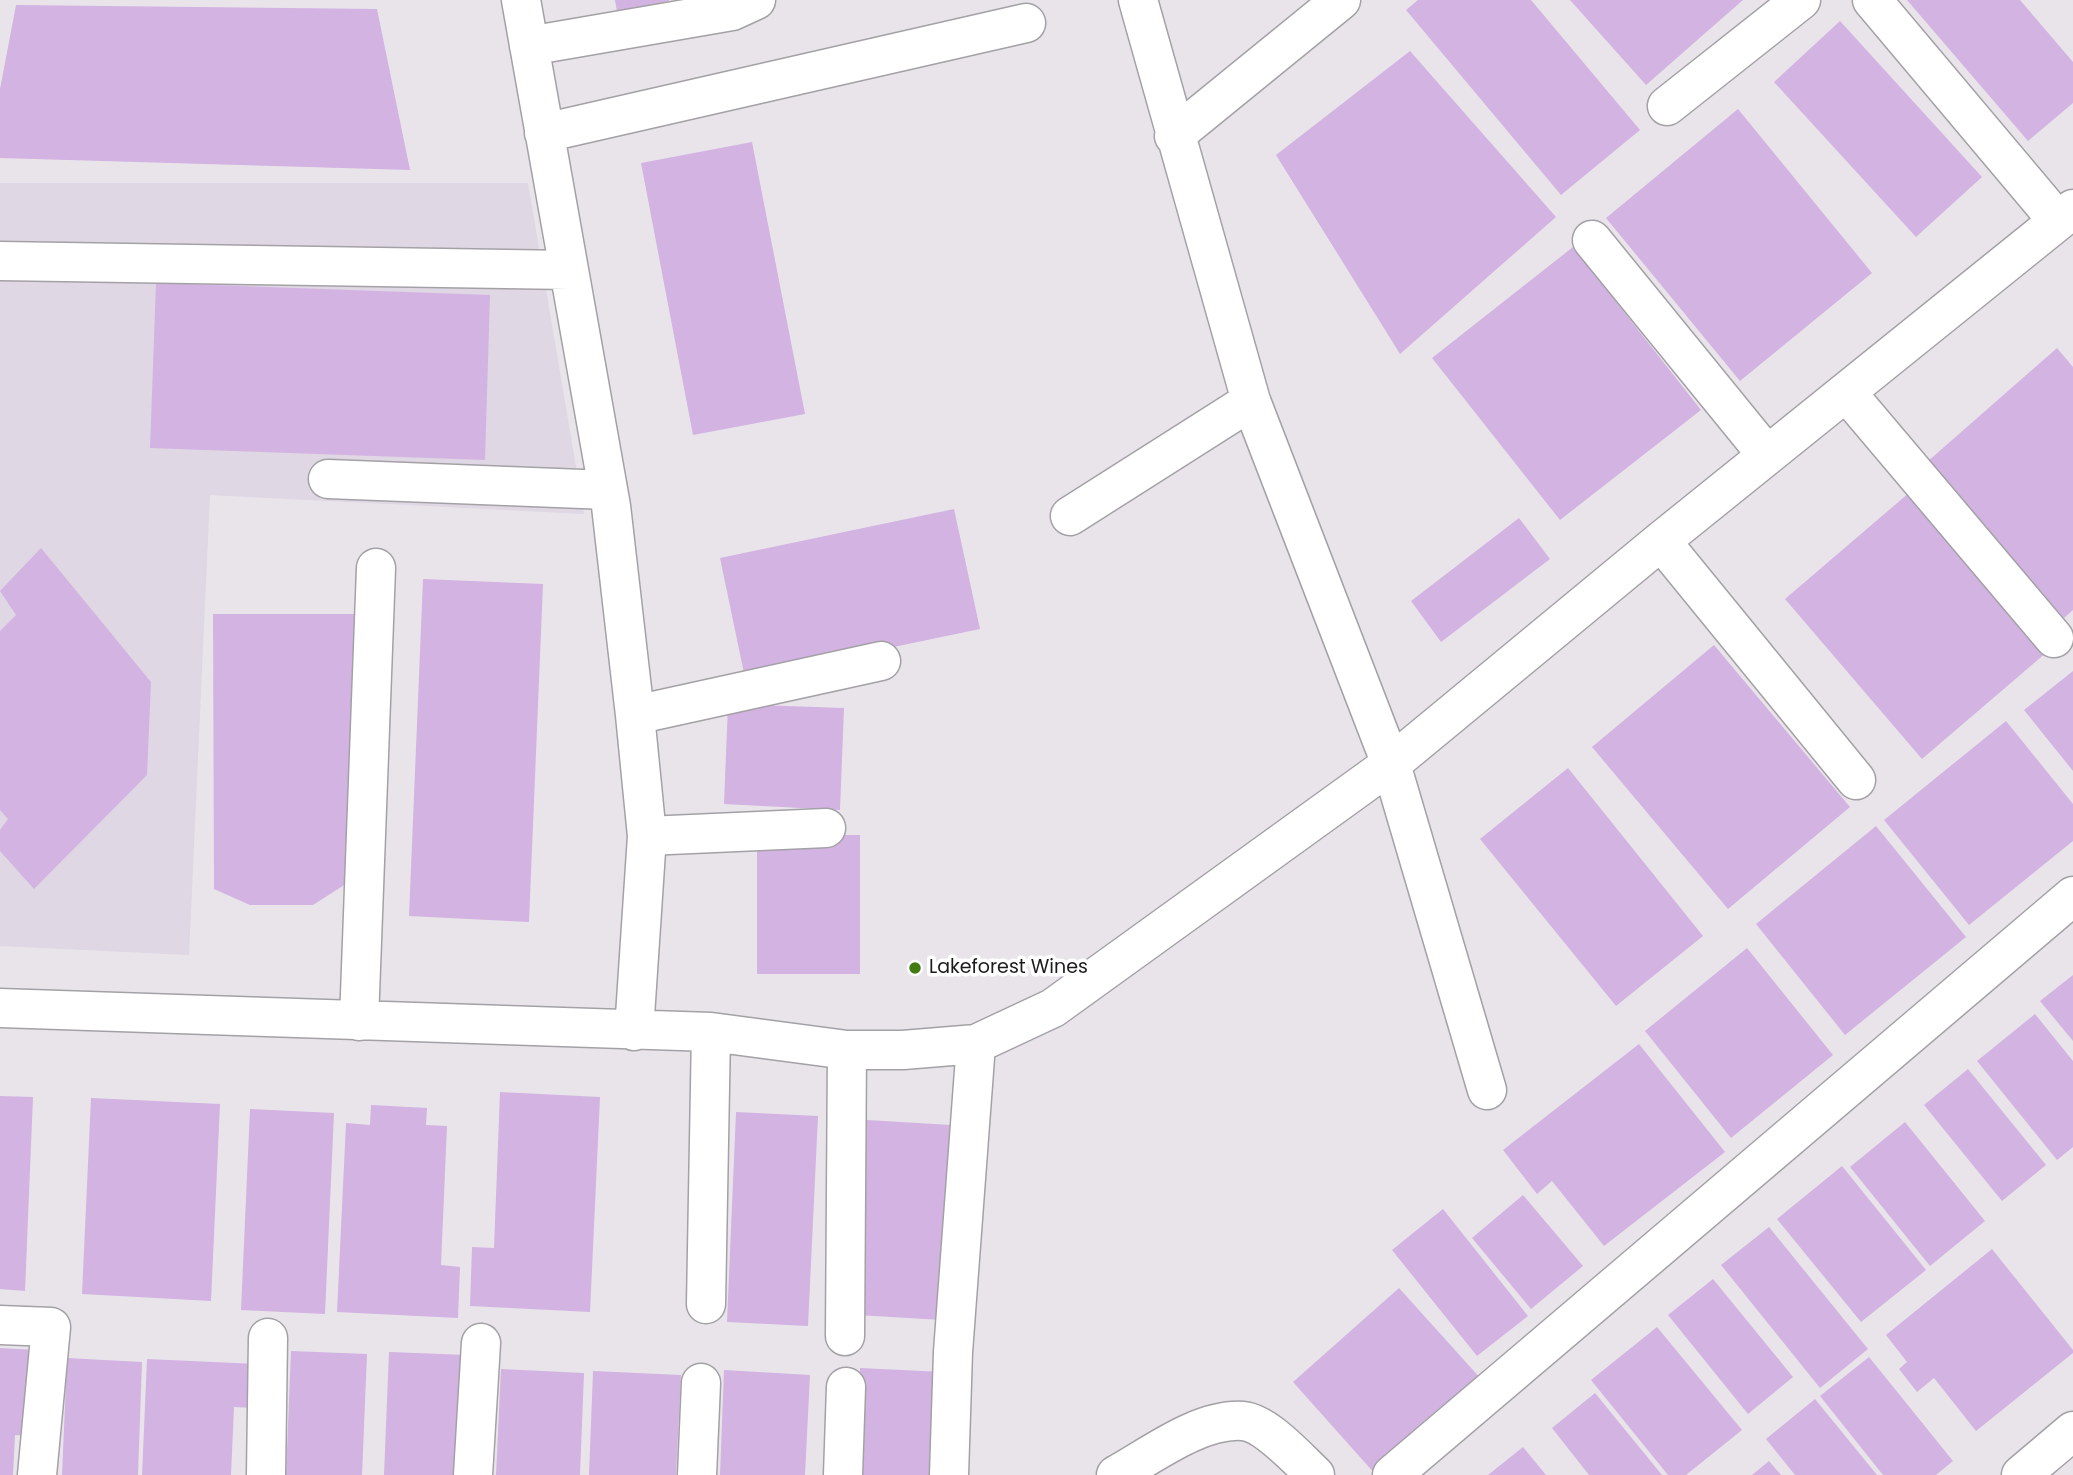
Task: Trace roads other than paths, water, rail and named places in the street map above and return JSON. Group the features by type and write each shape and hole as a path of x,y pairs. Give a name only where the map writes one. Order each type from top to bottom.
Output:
{"lane":[{"path":"521,0 608,490 635,715 647,836 634,1031"},
{"path":"529,46 732,10 756,0"},
{"path":"1138,0 1174,136 1251,401 1391,764 1487,1090"},
{"path":"1174,136 1341,0"},
{"path":"1667,106 1801,0"},
{"path":"0,1008 710,1032 847,1050 903,1050 976,1044 1053,1008 1391,764 1661,541 2065,215 1872,0"},
{"path":"544,133 1026,23"},
{"path":"1592,240 1767,455"},
{"path":"0,261 569,270"},
{"path":"1846,392 2054,638"},
{"path":"1070,516 1251,401"},
{"path":"328,479 608,490"},
{"path":"1661,541 1856,780"},
{"path":"359,1021 376,568"},
{"path":"635,715 881,661"},
{"path":"647,836 826,828"},
{"path":"1392,1475 2073,896"},
{"path":"706,1304 710,1032"},
{"path":"949,1475 953,1352 976,1044"},
{"path":"845,1335 847,1050"},
{"path":"0,1325 51,1326 37,1475"},
{"path":"265,1475 268,1338"},
{"path":"473,1475 481,1343"},
{"path":"697,1475 701,1383"},
{"path":"843,1475 846,1387"},
{"path":"1116,1475 1203,1426 1244,1421 1275,1437 1315,1475"},
{"path":"2021,1475 2073,1430"}],"place":[{"name":"Lakeforest Wines","path":"915,968"}]}
